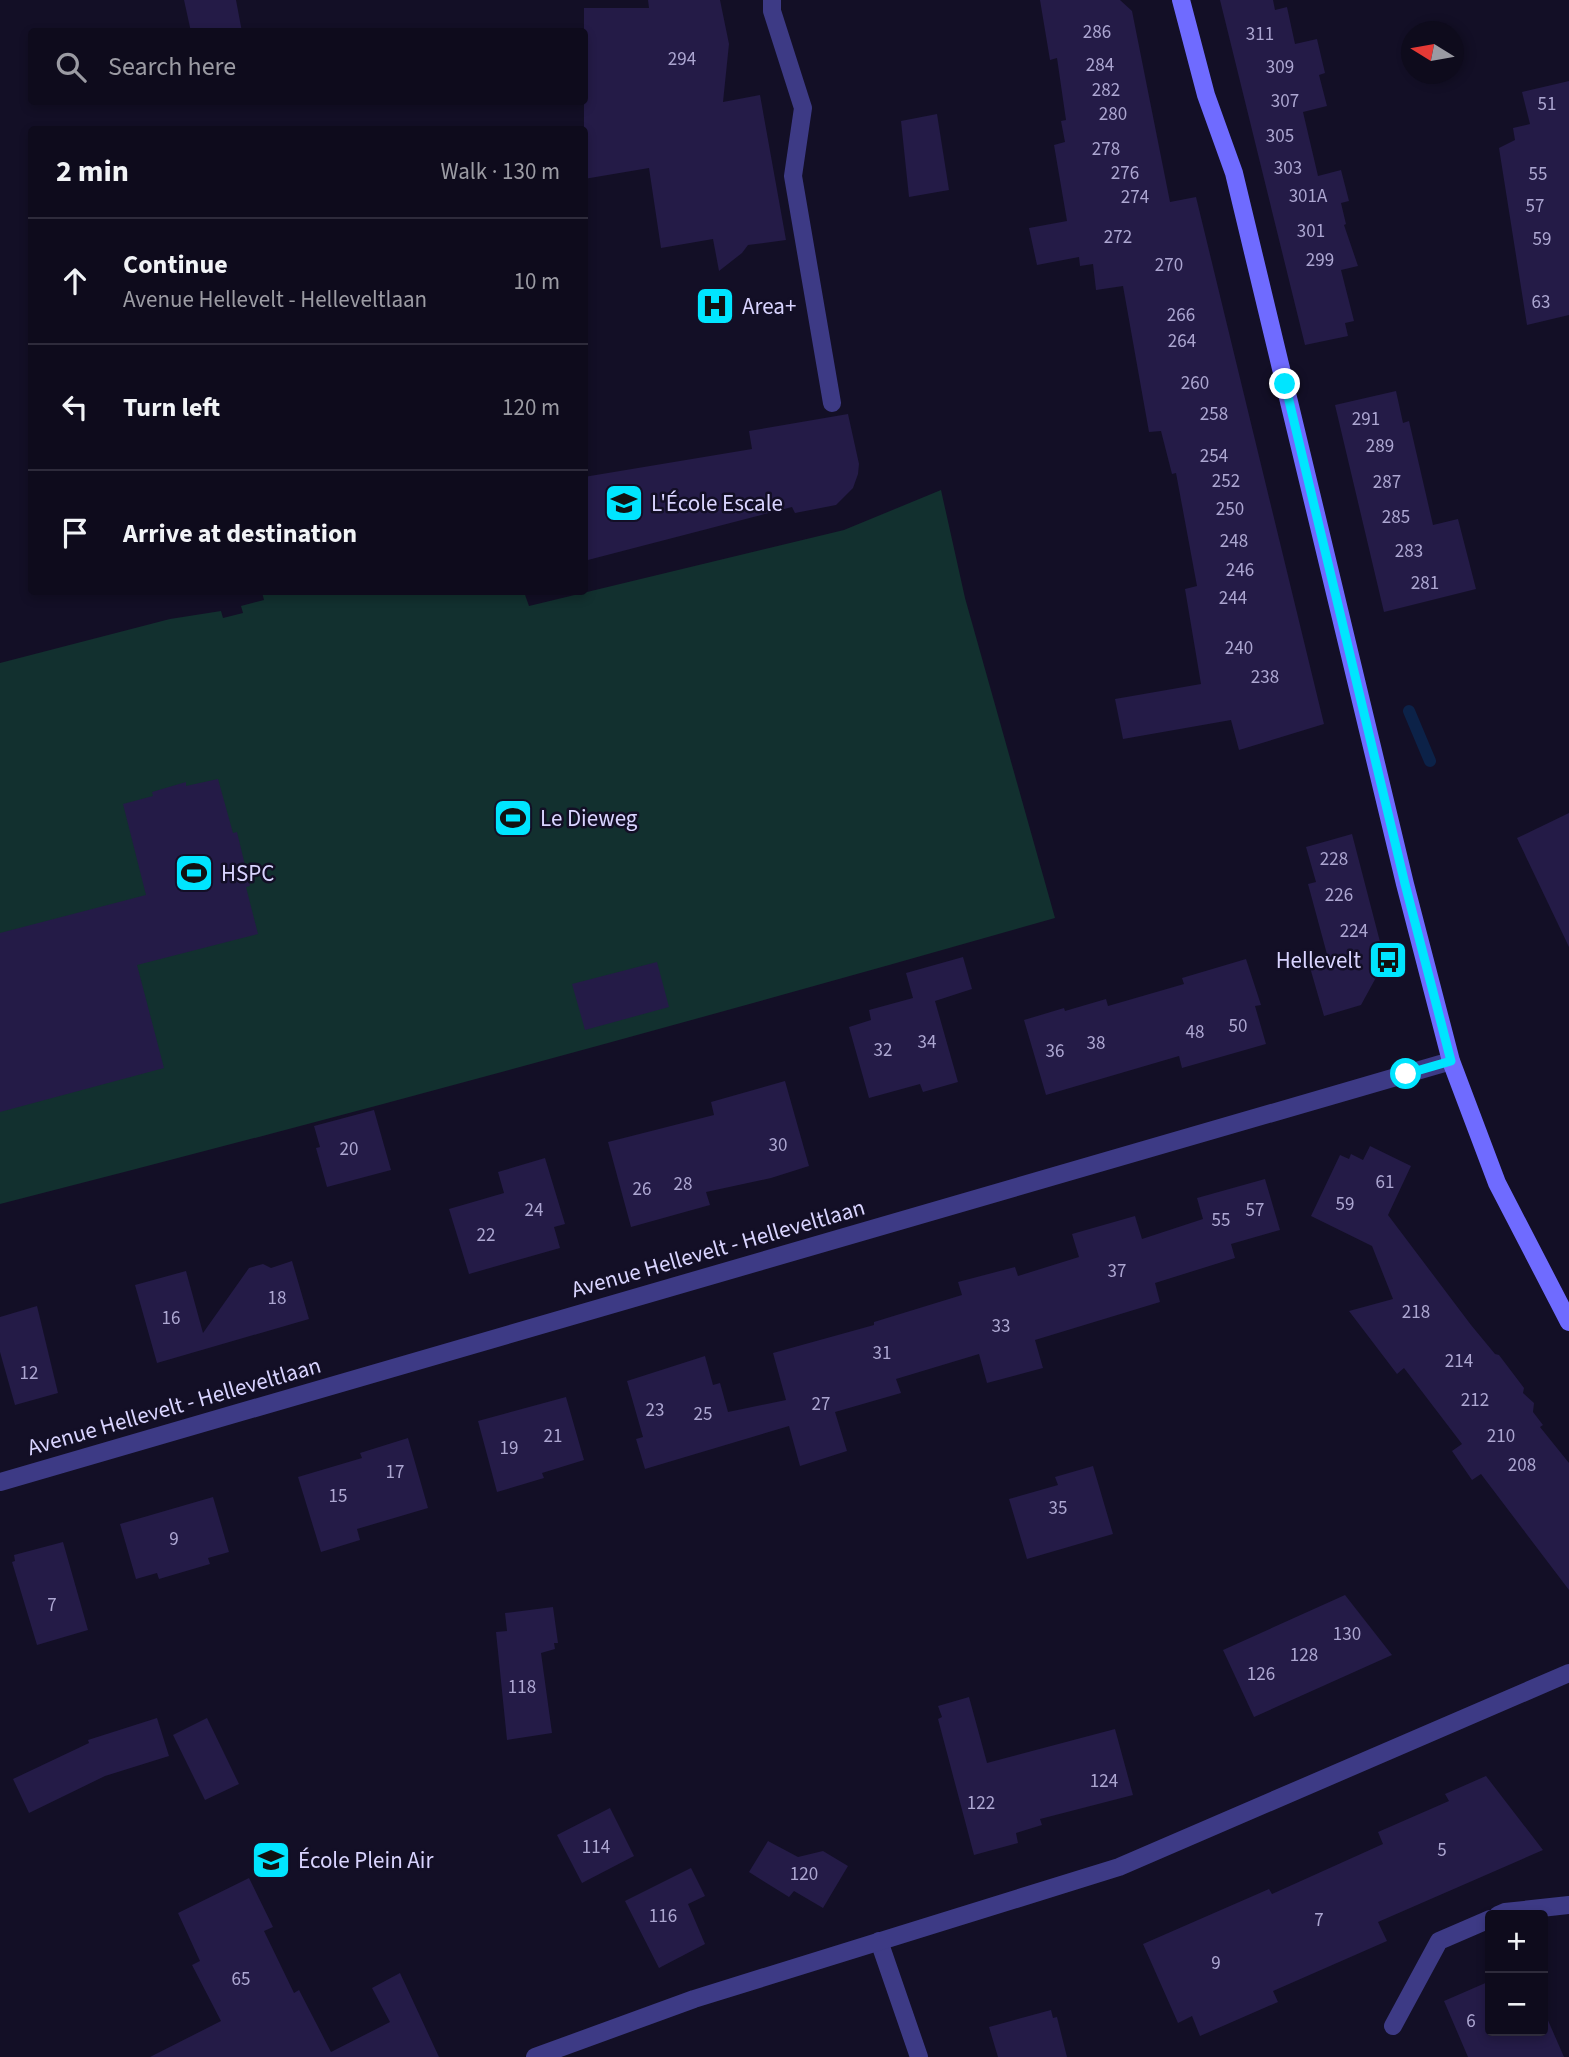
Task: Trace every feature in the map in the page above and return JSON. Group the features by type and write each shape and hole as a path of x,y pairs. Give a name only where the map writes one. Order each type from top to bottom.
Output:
{"main road":[{"path":"1181,0 1206,95 1234,173 1405,884 1451,1061 1497,1183 1569,1322"}],"street":[{"path":"772,0 772,11 803,108 793,176 832,404"},
{"name":"Avenue Hellevelt - Helleveltlaan","path":"0,1482 1451,1061"},
{"path":"535,2057 694,1999 1119,1867 1569,1673"},
{"path":"1523,1910 1569,1905"},
{"path":"1393,2026 1439,1941 1485,1921"},
{"path":"878,1941 919,2057"}],"green space":[{"name":"Le Dieweg","path":"941,490 965,598 1055,918 528,1065 0,1204 0,663 170,619 221,611 223,618 243,613 241,606 264,600 263,595 525,595 529,606 575,595 588,595 588,592 844,530"}],"building":[{"path":"184,0 236,0 241,28 190,28"},
{"path":"648,0 720,0 729,44 723,102 760,95 786,240 748,245 719,271 713,239 661,248 649,168 588,178 588,126 584,126 584,105 588,105 588,28 584,28 584,8 649,8"},
{"path":"1040,0 1120,0 1132,11 1170,202 1196,197 1324,724 1239,750 1231,720 1123,739 1115,699 1201,684 1185,589 1197,586 1176,473 1172,474 1161,431 1149,432 1123,286 1096,290 1093,264 1080,266 1079,257 1037,265 1029,228 1067,221 1054,145 1065,142 1061,121 1066,120 1057,58 1050,60"},
{"path":"1220,0 1273,0 1275,10 1287,7 1295,44 1317,39 1325,73 1319,75 1327,106 1303,112 1318,176 1341,170 1349,201 1341,203 1346,224 1344,225 1358,266 1341,270 1354,321 1345,323 1348,336 1305,345"},
{"path":"1569,81 1569,315 1527,325 1499,148 1515,140 1513,128 1530,124 1522,92"},
{"path":"937,114 949,190 909,197 901,121"},
{"path":"1396,391 1403,423 1409,421 1433,525 1458,519 1476,589 1384,612 1335,405"},
{"path":"848,414 859,464 853,488 836,505 795,513 792,507 588,560 588,476 752,449 749,431"},
{"path":"218,779 233,833 237,832 250,886 246,887 258,934 137,965 164,1068 0,1112 0,933 146,895 123,804 153,796 152,792 186,782 186,786"},
{"path":"1569,813 1569,947 1517,838"},
{"path":"1352,834 1385,961 1361,1005 1324,1016 1309,964 1328,958 1308,884 1316,882 1306,847"},
{"path":"963,957 972,989 935,1001 958,1082 923,1092 920,1084 869,1098 849,1027 871,1020 869,1010 913,998 906,973"},
{"path":"1246,959 1261,1005 1255,1006 1266,1044 1182,1068 1179,1056 1046,1095 1024,1020 1106,999 1108,1006 1184,984 1182,978"},
{"path":"657,962 669,1007 585,1030 572,984"},
{"path":"785,1081 809,1166 771,1178 706,1192 710,1205 631,1227 608,1142 714,1115 711,1102"},
{"path":"374,1110 391,1170 327,1187 316,1148 320,1147 314,1126"},
{"path":"1370,1146 1411,1166 1388,1215 1471,1325 1495,1354 1499,1355 1524,1388 1523,1393 1534,1403 1533,1412 1543,1425 1540,1427 1569,1463 1569,1590 1481,1474 1472,1480 1452,1451 1462,1444 1404,1368 1397,1374 1349,1311 1393,1299 1372,1246 1311,1216 1340,1155 1349,1159 1351,1154 1363,1160"},
{"path":"545,1158 565,1224 554,1227 560,1248 469,1274 449,1209 504,1193 498,1172"},
{"path":"1265,1179 1280,1230 1231,1244 1235,1258 1155,1283 1160,1302 1035,1340 1043,1368 987,1383 979,1354 896,1379 901,1393 835,1412 847,1451 800,1466 789,1426 645,1469 636,1439 643,1437 627,1381 705,1356 713,1385 720,1383 728,1412 786,1400 773,1353 874,1325 874,1322 962,1295 958,1282 1015,1267 1018,1276 1079,1257 1072,1234 1135,1216 1142,1239 1203,1219 1197,1198"},
{"path":"292,1261 309,1319 157,1363 135,1285 186,1271 203,1333 249,1268 263,1264 271,1268"},
{"path":"37,1306 58,1393 15,1405 0,1352 0,1317"},
{"path":"566,1397 584,1460 542,1473 544,1478 497,1492 478,1421"},
{"path":"408,1438 428,1508 357,1529 360,1540 321,1552 298,1477 362,1458 360,1453"},
{"path":"1093,1466 1113,1534 1027,1559 1009,1499 1058,1485 1055,1477"},
{"path":"213,1497 229,1552 208,1558 210,1564 159,1579 157,1573 136,1579 120,1524"},
{"path":"63,1542 88,1630 37,1645 12,1562 15,1561 14,1555"},
{"path":"1345,1595 1392,1655 1254,1717 1223,1650"},
{"path":"553,1607 558,1643 554,1643 555,1649 541,1653 552,1733 507,1740 496,1632 507,1631 505,1613"},
{"path":"969,1697 987,1763 1115,1729 1133,1795 1040,1819 1042,1825 1016,1833 1018,1843 974,1855 938,1719 942,1717 938,1706"},
{"path":"157,1718 169,1756 105,1776 29,1813 13,1779 89,1743 88,1740"},
{"path":"207,1718 239,1784 205,1800 173,1735"},
{"path":"1486,1776 1543,1850 1378,1922 1387,1941 1273,1991 1278,2002 1200,2036 1192,2016 1178,2023 1143,1944 1269,1889 1272,1894 1383,1844 1378,1832 1449,1801 1445,1794"},
{"path":"610,1808 634,1856 582,1883 557,1835"},
{"path":"768,1841 798,1857 823,1851 848,1866 823,1908 794,1891 789,1897 749,1872"},
{"path":"691,1868 705,1896 688,1904 705,1944 659,1968 625,1901"},
{"path":"249,1878 273,1927 264,1931 294,1993 299,1990 331,2052 390,2022 372,1988 400,1973 439,2057 150,2057 221,2021 192,1965 200,1961 178,1913"},
{"path":"1485,1983 1485,2036 1548,2036 1548,2020 1564,2057 1468,2057 1444,2001"},
{"path":"1051,2010 1053,2018 1057,2017 1067,2057 998,2057 989,2027"}],"waterway":[{"path":"1409,711 1430,761"}],"place":[{"name":"Area+","path":"715,306"},
{"name":"L'École Escale","path":"624,503"},
{"name":"Le Dieweg","path":"513,818"},
{"name":"HSPC","path":"194,873"},
{"name":"Hellevelt","path":"1388,960"},
{"name":"École Plein Air","path":"271,1860"}],"route":[{"path":"1285,384 1405,884 1451,1061 1406,1074"}]}
